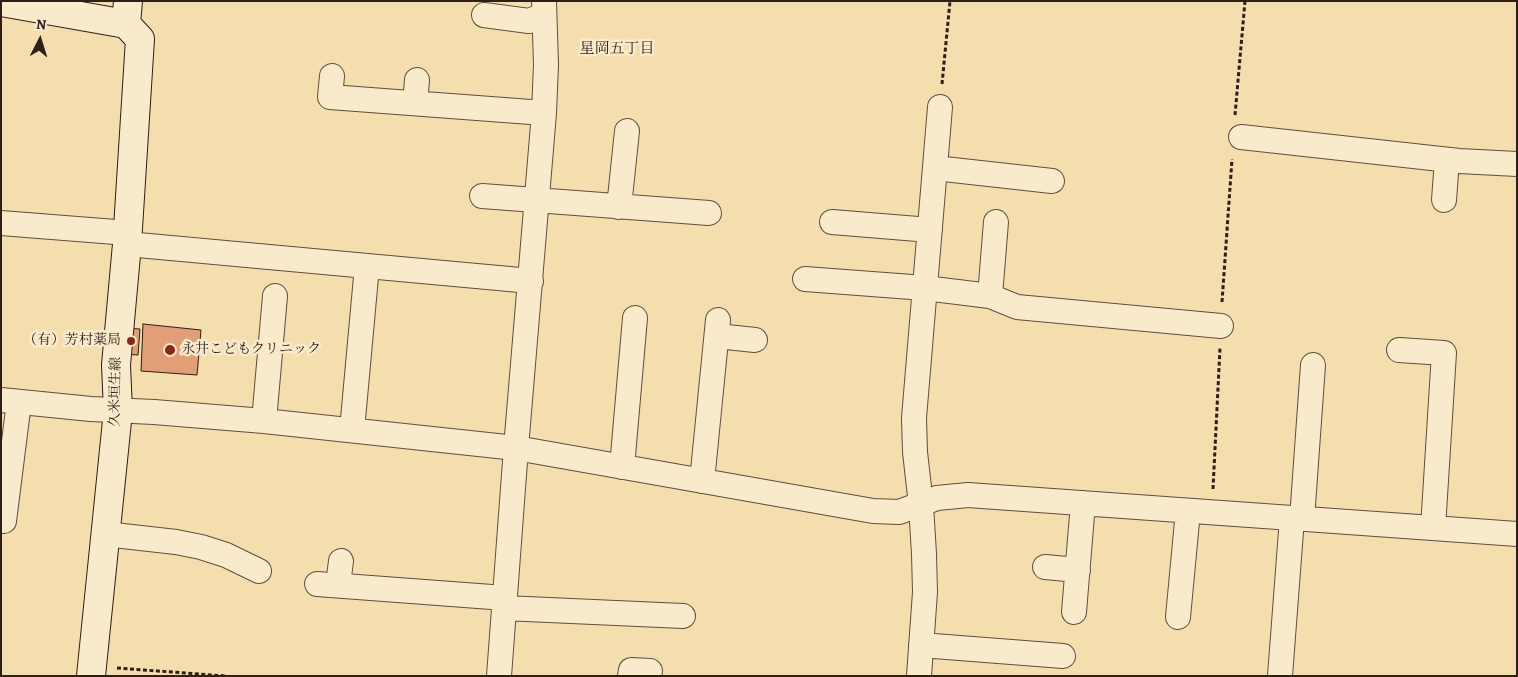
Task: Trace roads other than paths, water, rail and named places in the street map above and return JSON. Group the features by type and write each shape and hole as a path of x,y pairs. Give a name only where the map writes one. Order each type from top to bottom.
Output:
{"main road":[{"name":"久米垣生線","path":"1,2 127,12 140,39 127,238 116,365 118,411 91,671"}],"street":[{"path":"484,15 529,20 544,8"},
{"path":"499,676 544,113 546,65 544,8"},
{"path":"332,76 330,97 544,113"},
{"path":"415,103 417,80"},
{"path":"919,676 925,592 914,418 940,107"},
{"path":"619,207 627,131"},
{"path":"1236,138 1459,161 1517,164"},
{"path":"935,168 1052,181"},
{"path":"1444,200 1437,172 1517,179"},
{"path":"482,196 709,213"},
{"path":"832,222 930,230"},
{"path":"990,296 996,222"},
{"path":"1,224 367,266 531,281"},
{"path":"352,430 367,266"},
{"path":"805,279 925,288 990,296 1017,307 1221,326"},
{"path":"264,421 275,296"},
{"path":"622,467 635,318"},
{"path":"702,481 717,328 755,340"},
{"path":"1399,350 1444,353 1433,528"},
{"path":"1280,676 1313,365"},
{"path":"4,520 10,401 264,421 516,448 873,511 899,512 937,498 968,495 1517,534"},
{"path":"1074,612 1083,503"},
{"path":"1178,617 1188,511"},
{"path":"105,534 176,542 201,547 226,555 259,571"},
{"path":"340,561 327,585 504,603 683,616"},
{"path":"1045,567 1078,570"},
{"path":"921,645 1062,656"}],"place":[{"name":"（有）芳村薬局","path":"131,341"},
{"name":"永井こどもクリニック","path":"170,350"}],"district":[{"name":"星岡五丁目","path":"617,49"}]}
